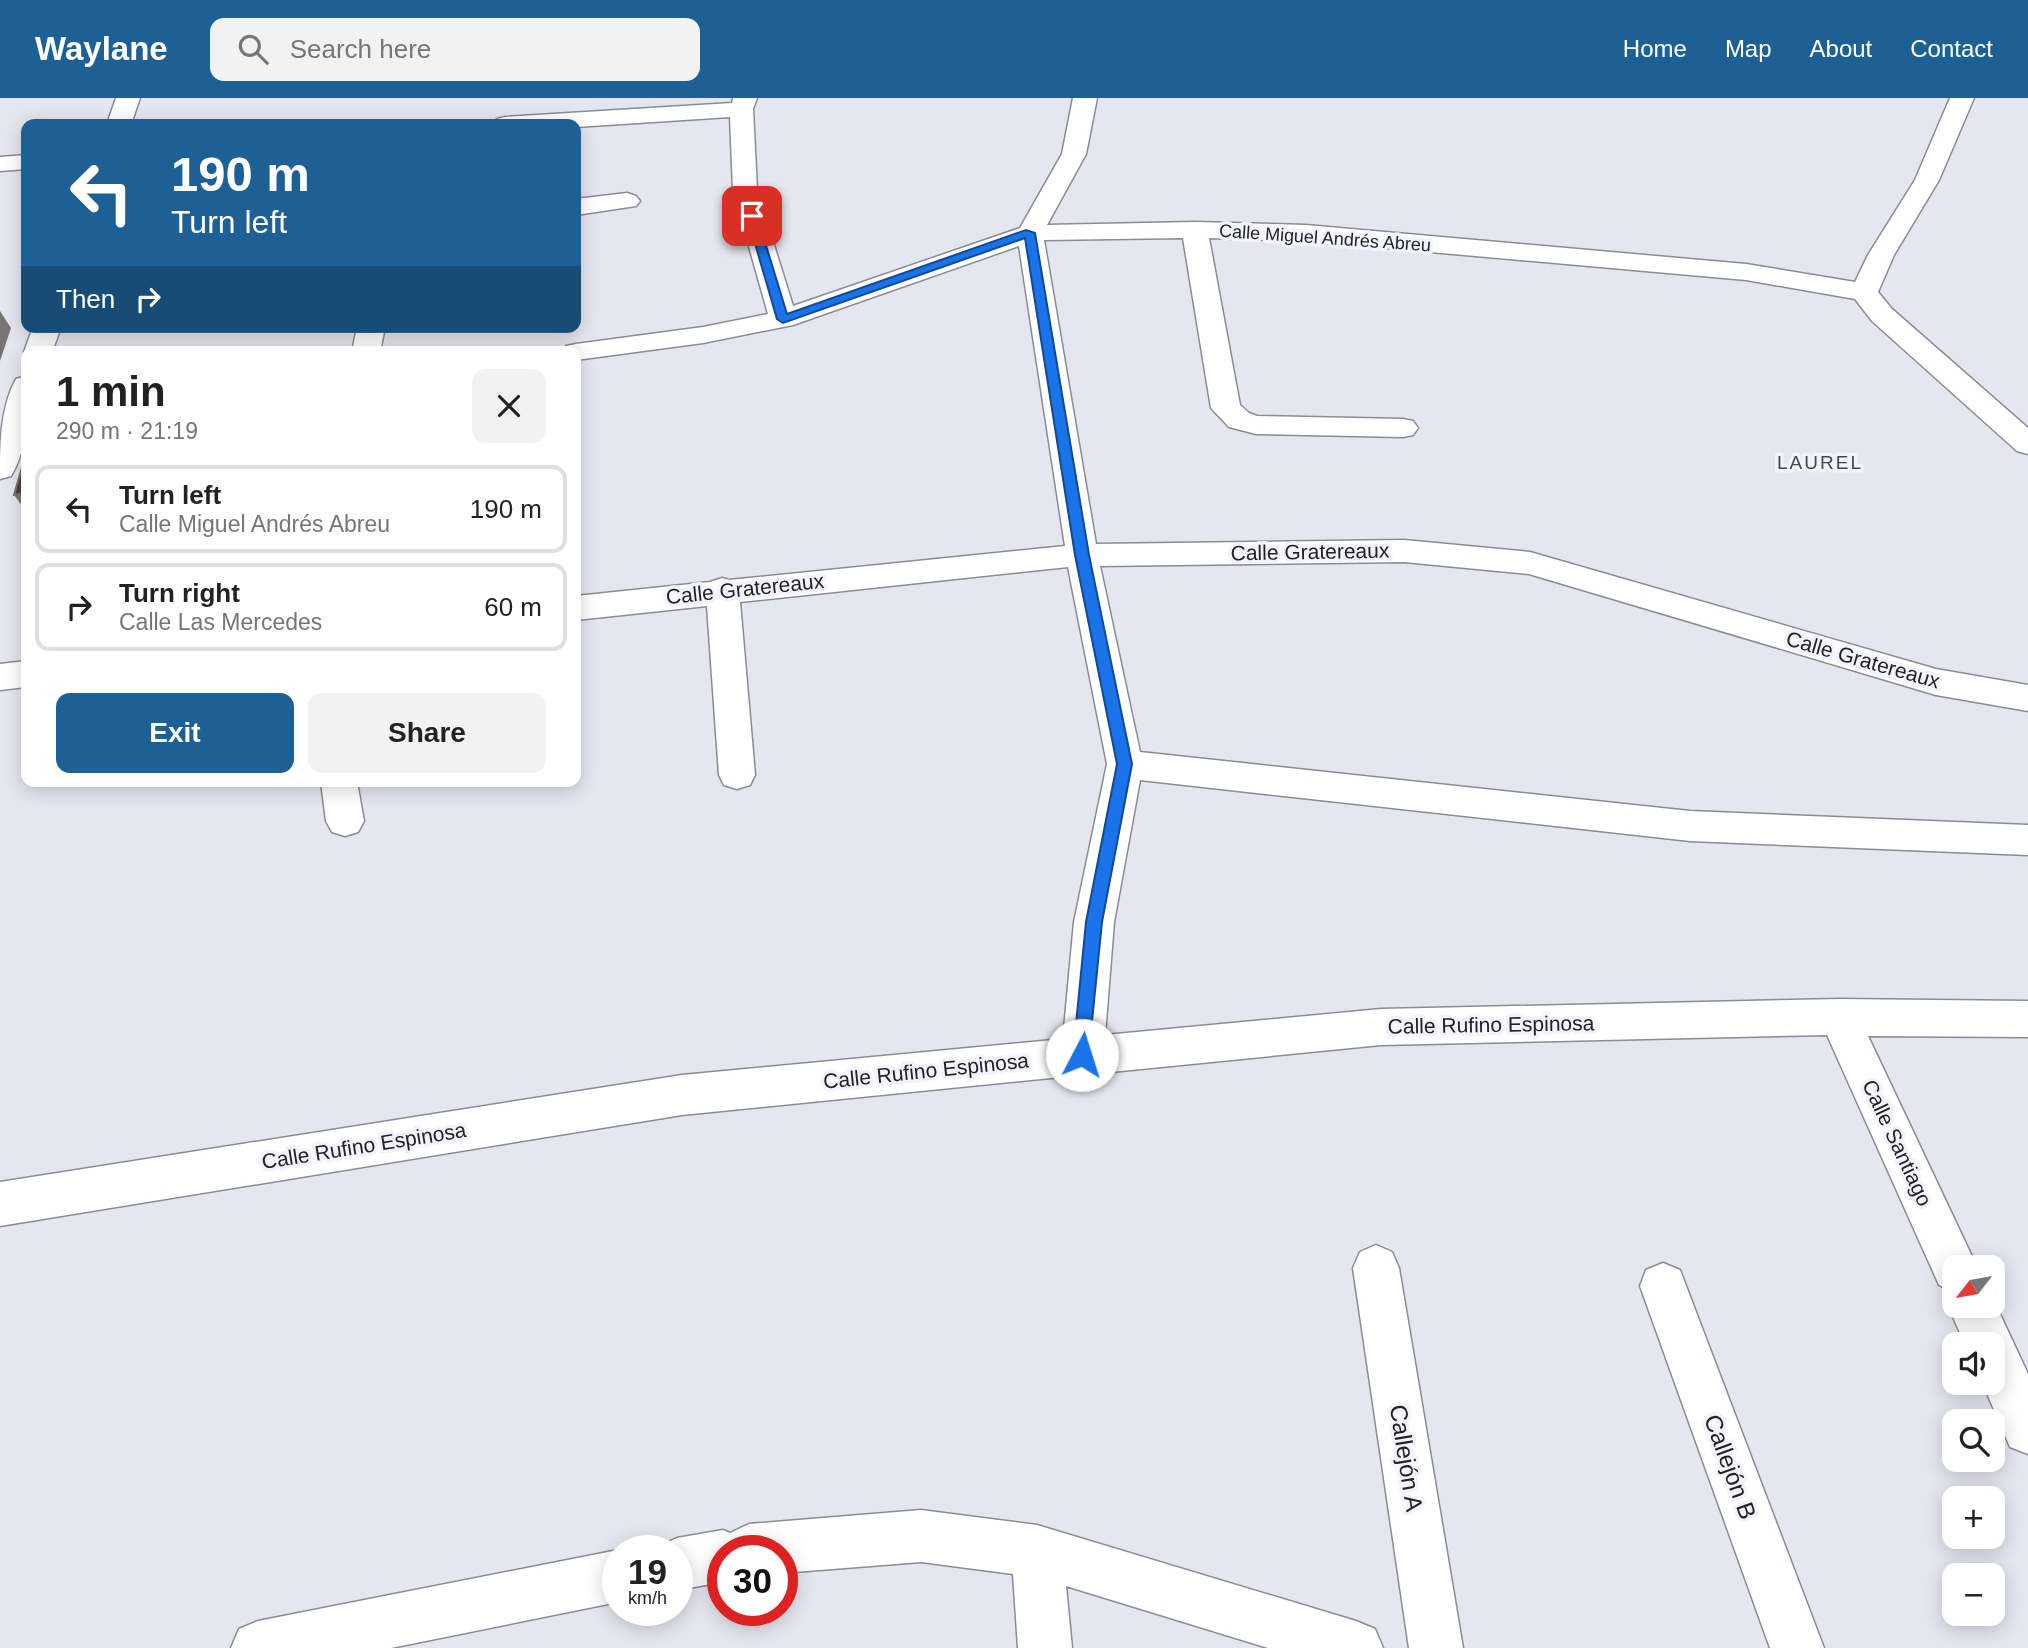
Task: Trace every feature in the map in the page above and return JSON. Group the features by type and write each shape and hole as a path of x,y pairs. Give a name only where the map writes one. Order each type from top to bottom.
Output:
{"street":[{"path":"121,119 128,98"},
{"path":"1082,1055 1094,922 1125,764 1082,555 1030,233 1074,154 1085,98"},
{"path":"1962,98 1927,180 1881,255 1864,292 1882,315 2028,444"},
{"path":"562,119 743,103 745,190 783,319"},
{"path":"0,164 21,162"},
{"path":"581,206 627,201"},
{"path":"1195,230 1226,408 1239,420 1256,425 1403,428"},
{"name":"Calle Miguel Andrés Abreu","path":"581,351 703,335 783,319 1030,233 1195,230 1306,233 1746,272 1864,292"},
{"path":"0,469 21,400"},
{"name":"Calle Gratereaux","path":"581,607 722,590 1082,555 1405,551 1530,563 1936,682 2028,698"},
{"path":"722,590 737,775"},
{"path":"0,677 21,675"},
{"path":"1125,764 1690,826 2028,840"},
{"path":"340,787 345,821"},
{"name":"Calle Rufino Espinosa","path":"0,1204 682,1095 1381,1027 1839,1017 2028,1019"},
{"name":"Calle Santiago","path":"1839,1017 1949,1255"},
{"name":"Callejón A","path":"1376,1268 1436,1648"},
{"name":"Callejón B","path":"1662,1286 1797,1648"},
{"path":"2005,1379 2028,1429"},
{"path":"798,1546 921,1536 1037,1551 1356,1648"},
{"path":"1037,1551 1045,1648"},
{"path":"258,1648 602,1579"}],"building":[{"path":"21,470 21,494 14,495"}],"district":[{"name":"LAUREL","path":"1820,462"}],"route":[{"path":"752,216 783,319 1030,233 1082,555 1125,764 1094,922 1082,1055"}]}
